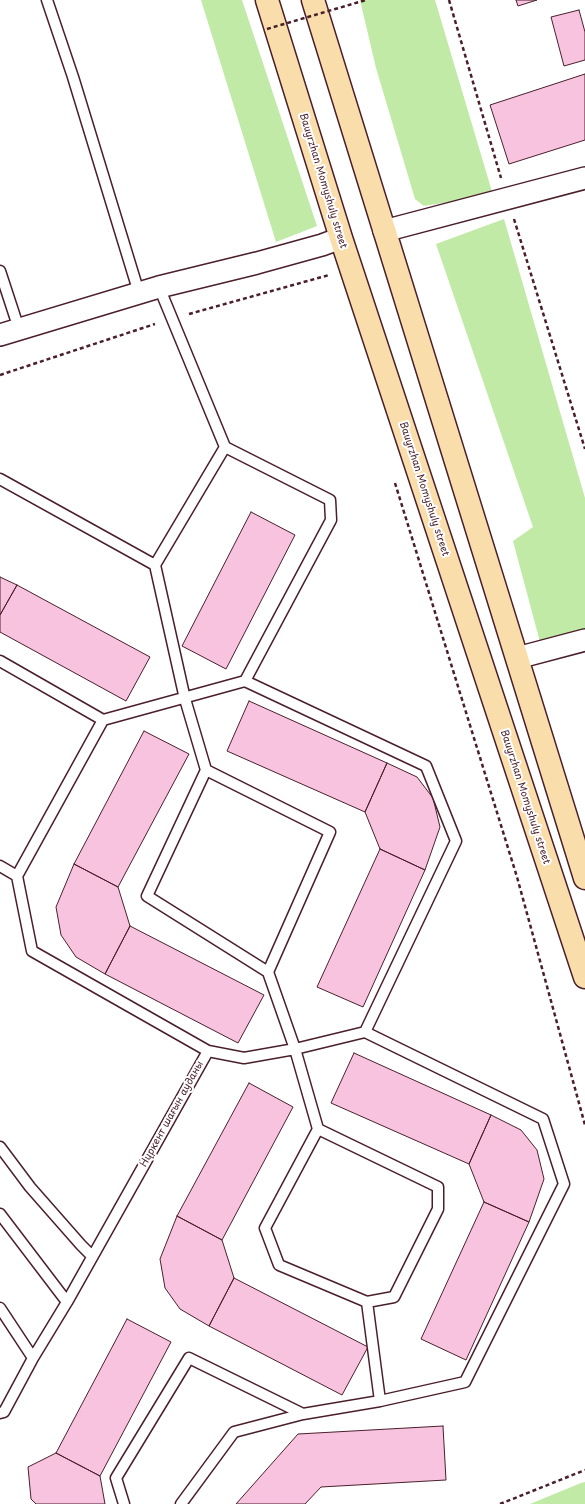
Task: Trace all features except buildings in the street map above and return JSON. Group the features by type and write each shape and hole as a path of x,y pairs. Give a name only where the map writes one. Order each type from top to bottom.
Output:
{"main road":[{"name":"Bauyrzhan Momyshuly street","path":"267,0 271,28 331,241 585,977"},
{"path":"315,7 585,878"}],"street":[{"path":"384,231 585,178"},
{"path":"10,332 159,287 331,241"},
{"path":"517,658 585,640"}],"lane":[{"path":"47,0 73,77 139,293"},
{"path":"0,271 10,332"},
{"path":"159,287 225,447 330,500 331,520 245,681"},
{"path":"225,447 155,565 186,698 206,770 147,896 268,972 295,1049 318,1129 265,1228 279,1265 368,1302 394,1297 438,1209 438,1187 318,1129"},
{"path":"0,479 155,565"},
{"path":"0,661 103,720 245,681 426,766 456,840 365,1032"},
{"path":"0,866 17,876 103,720"},
{"path":"206,770 330,832 268,972"},
{"name":"Нүркент шағын ауданы","path":"0,1413 4,1412 32,1358 67,1302 208,1051 32,951 17,876"},
{"path":"181,1504 234,1432 303,1414 380,1401 465,1382 564,1184 543,1119 365,1032 295,1049 244,1058 208,1051"},
{"path":"0,1146 30,1187 92,1256"},
{"path":"0,1214 67,1302"},
{"path":"368,1302 380,1401"},
{"path":"0,1308 32,1358"},
{"path":"124,1504 116,1478 189,1358 303,1414"}],"path":[{"path":"271,28 315,7 366,0"},
{"path":"449,0 507,198 585,449"},
{"path":"331,241 332,282"},
{"path":"394,477 517,877 585,1125"},
{"path":"500,1504 585,1470"}],"green space":[{"path":"201,0 242,0 317,226 276,242"},
{"path":"360,0 435,0 493,195 424,206 415,199 376,68"},
{"path":"504,219 585,498 585,629 540,642 513,541 533,527 436,244"},
{"path":"585,1482 585,1504 530,1504 581,1483"}]}
